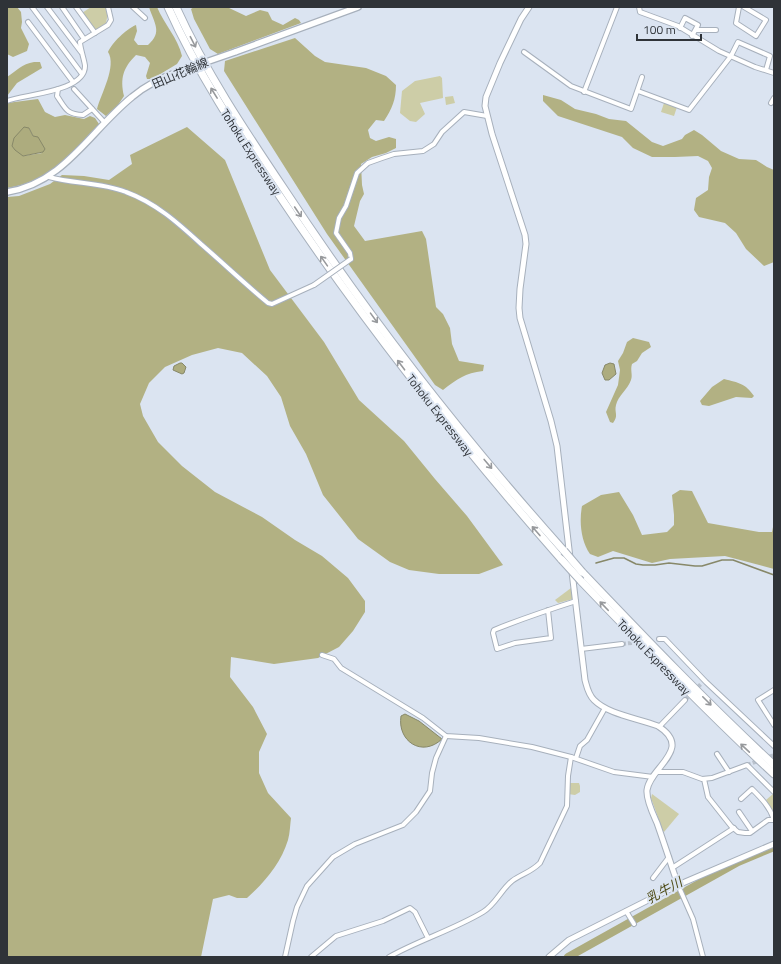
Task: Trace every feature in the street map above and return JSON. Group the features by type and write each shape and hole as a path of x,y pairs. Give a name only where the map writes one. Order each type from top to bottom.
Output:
{"highway":[{"name":"Tohoku Expressway","path":"168,7 183,39 208,84 265,174 322,258 375,332 441,417 488,475 581,581 715,719 774,774"},
{"name":"Tohoku Expressway","path":"176,7 214,81 246,132 348,283 446,413 582,572 666,660 774,765"}],"main road":[{"name":"田山花輪線","path":"7,192 32,185 48,177 132,96 152,84 180,71 358,7"}],"street":[{"path":"32,7 82,74"},
{"path":"47,7 81,52"},
{"path":"62,7 84,39"},
{"path":"76,7 95,33"},
{"path":"7,101 58,89 77,80 82,74 85,65 80,42 111,22 108,7"},
{"path":"133,7 145,18"},
{"path":"529,7 521,19 500,63 489,88 485,106 525,235 526,244 519,308 520,318 557,446 585,680 588,691 593,699 606,708 659,727 665,731 671,740 671,752 652,777 647,791 668,857 693,919 704,957"},
{"path":"584,92 617,7"},
{"path":"639,7 640,12 680,28 719,51 774,73"},
{"path":"735,7 740,7 736,24 756,36 766,20 744,7"},
{"path":"680,28 685,18 698,25 692,36"},
{"path":"28,22 73,82"},
{"path":"696,30 716,30"},
{"path":"638,91 689,110 731,56 738,42 770,56 766,70"},
{"path":"524,52 570,86 631,109 642,78"},
{"path":"58,89 57,96 68,112 83,115 92,109"},
{"path":"74,89 105,123"},
{"path":"771,103 774,98"},
{"path":"48,177 69,182 102,185 114,188 153,204 174,219 268,303 272,304 314,286 351,259 350,253 336,233 339,218 346,206 357,173 368,163 394,154 423,151 434,144 442,132 464,112 487,116"},
{"path":"548,610 551,638 515,644 497,650 493,633 494,630 524,617 576,601"},
{"path":"659,639 665,639 704,683 774,746"},
{"path":"581,649 622,644"},
{"path":"322,654 334,659 341,668 423,718 446,736 479,738 532,748 576,758 614,772 652,777"},
{"path":"774,690 758,700 774,725"},
{"path":"659,727 685,700"},
{"path":"576,758 580,746 587,740 601,714 606,708"},
{"path":"285,957 297,907 307,886 333,857 355,844 403,825 416,812 430,791 432,773 436,758 446,736"},
{"path":"717,754 729,772"},
{"path":"392,956 484,912 511,882 535,868 540,863 567,806 568,776 571,757"},
{"path":"657,772 683,772 704,778 712,778 747,765 774,792"},
{"path":"704,778 708,798 738,832 745,833 752,831 768,820 774,820 767,805 752,789 741,799"},
{"path":"739,812 752,831"},
{"path":"672,868 734,828"},
{"path":"552,956 569,940 627,914 679,887 774,844"},
{"path":"653,878 668,857"},
{"path":"311,957 336,936 383,921 410,908 415,912 428,938"},
{"path":"627,914 634,924"}],"green space":[{"path":"91,7 105,7 108,13 106,23 96,30 94,30 82,13"},
{"path":"440,76 442,78 443,98 420,103 425,114 416,122 410,121 400,113 402,91 415,81"},
{"path":"453,96 455,103 446,105 445,97"},
{"path":"664,103 677,107 674,116 661,112"},
{"path":"571,588 573,599 558,603 555,600"},
{"path":"568,783 579,783 580,792 575,795 568,794"},
{"path":"652,794 679,814 664,832 651,798"},
{"path":"773,794 774,795 774,813 766,800"}],"shaded area":[{"path":"7,7 17,7 21,12 21,28 29,44 27,51 13,57 7,54"},
{"path":"149,7 157,7 174,37 182,56 177,64 152,79 147,79 146,76 150,63 145,57 136,55 125,69 122,84 124,96 118,105 106,116 97,109 110,72 111,65 108,52 120,37 136,25 137,31 134,40 138,45 148,45 153,40 156,27"},
{"path":"194,7 227,7 246,16 260,10 268,12 272,20 283,25 295,18 301,23 218,54 210,49 194,19 191,9"},
{"path":"295,38 315,56 325,62 366,68 386,76 396,85 394,99 387,117 384,121 376,120 368,130 370,138 376,141 389,137 396,139 396,148 372,157 361,164 364,194 360,201 354,226 365,241 422,231 426,239 436,307 443,314 450,328 452,344 459,361 484,365 483,371 471,373 462,377 443,390 435,385 327,234 224,71 225,61"},
{"path":"34,62 40,62 42,68 17,83 7,96 7,77 23,66"},
{"path":"543,95 561,100 575,109 609,119 626,121 652,142 663,146 682,139 685,135 694,130 721,151 739,159 756,160 774,170 774,262 764,266 746,249 736,233 725,223 699,217 694,210 696,198 708,190 709,177 712,168 708,161 698,156 652,157 633,148 622,137 558,116 543,101"},
{"path":"38,99 45,112 55,117 65,115 84,119 90,116 95,118 99,124 59,165 48,173 36,180 7,188 7,103","holes":["29,128 42,153 23,156"]},
{"path":"24,127 29,128 33,136 38,137 45,149 43,152 23,156 15,150 12,146 14,138"},
{"path":"187,127 225,160 270,270 324,342 359,400 404,441 467,516 503,565 479,574 439,574 409,570 390,562 358,539 323,495 306,454 290,426 281,397 267,376 242,353 218,348 192,355 165,367 149,383 140,404 143,416 158,442 182,466 215,492 262,517 295,540 322,556 348,578 365,601 365,612 353,631 339,647 318,658 274,664 231,657 230,677 253,707 267,734 259,752 259,773 268,793 291,818 289,837 281,857 272,872 260,885 247,898 237,898 229,895 213,899 201,957 7,957 7,197 19,196 50,184 62,175 84,176 109,180 132,164 130,155"},
{"path":"633,338 649,342 651,347 642,353 637,361 632,364 631,380 617,402 616,418 613,423 610,422 606,412 618,385 620,370 618,361 627,342"},
{"path":"180,363 186,367 184,373 182,374 173,370 174,366"},
{"path":"610,363 614,364 616,374 609,380 605,380 602,373 605,365"},
{"path":"724,379 745,386 754,396 752,398 736,397 709,406 702,405 700,401 712,387"},
{"path":"680,490 692,491 708,523 759,532 772,532 774,522 774,569 725,556 670,559 652,563 613,551 598,557 590,554 582,531 582,506 601,495 619,492 633,515 642,535 667,532 674,525 672,495"},
{"path":"405,714 419,721 442,739 427,747 419,747 412,744 403,733 401,725 401,716"}],"waterway":[{"path":"596,563 614,558 624,558 636,564 643,565 669,563 702,566 722,560 733,560 774,575"},
{"name":"乳牛川","path":"568,957 738,862 774,847"}],"tunnel":[{"path":"622,644 640,642"},
{"path":"685,700 701,684"},
{"path":"747,765 774,755"}]}
